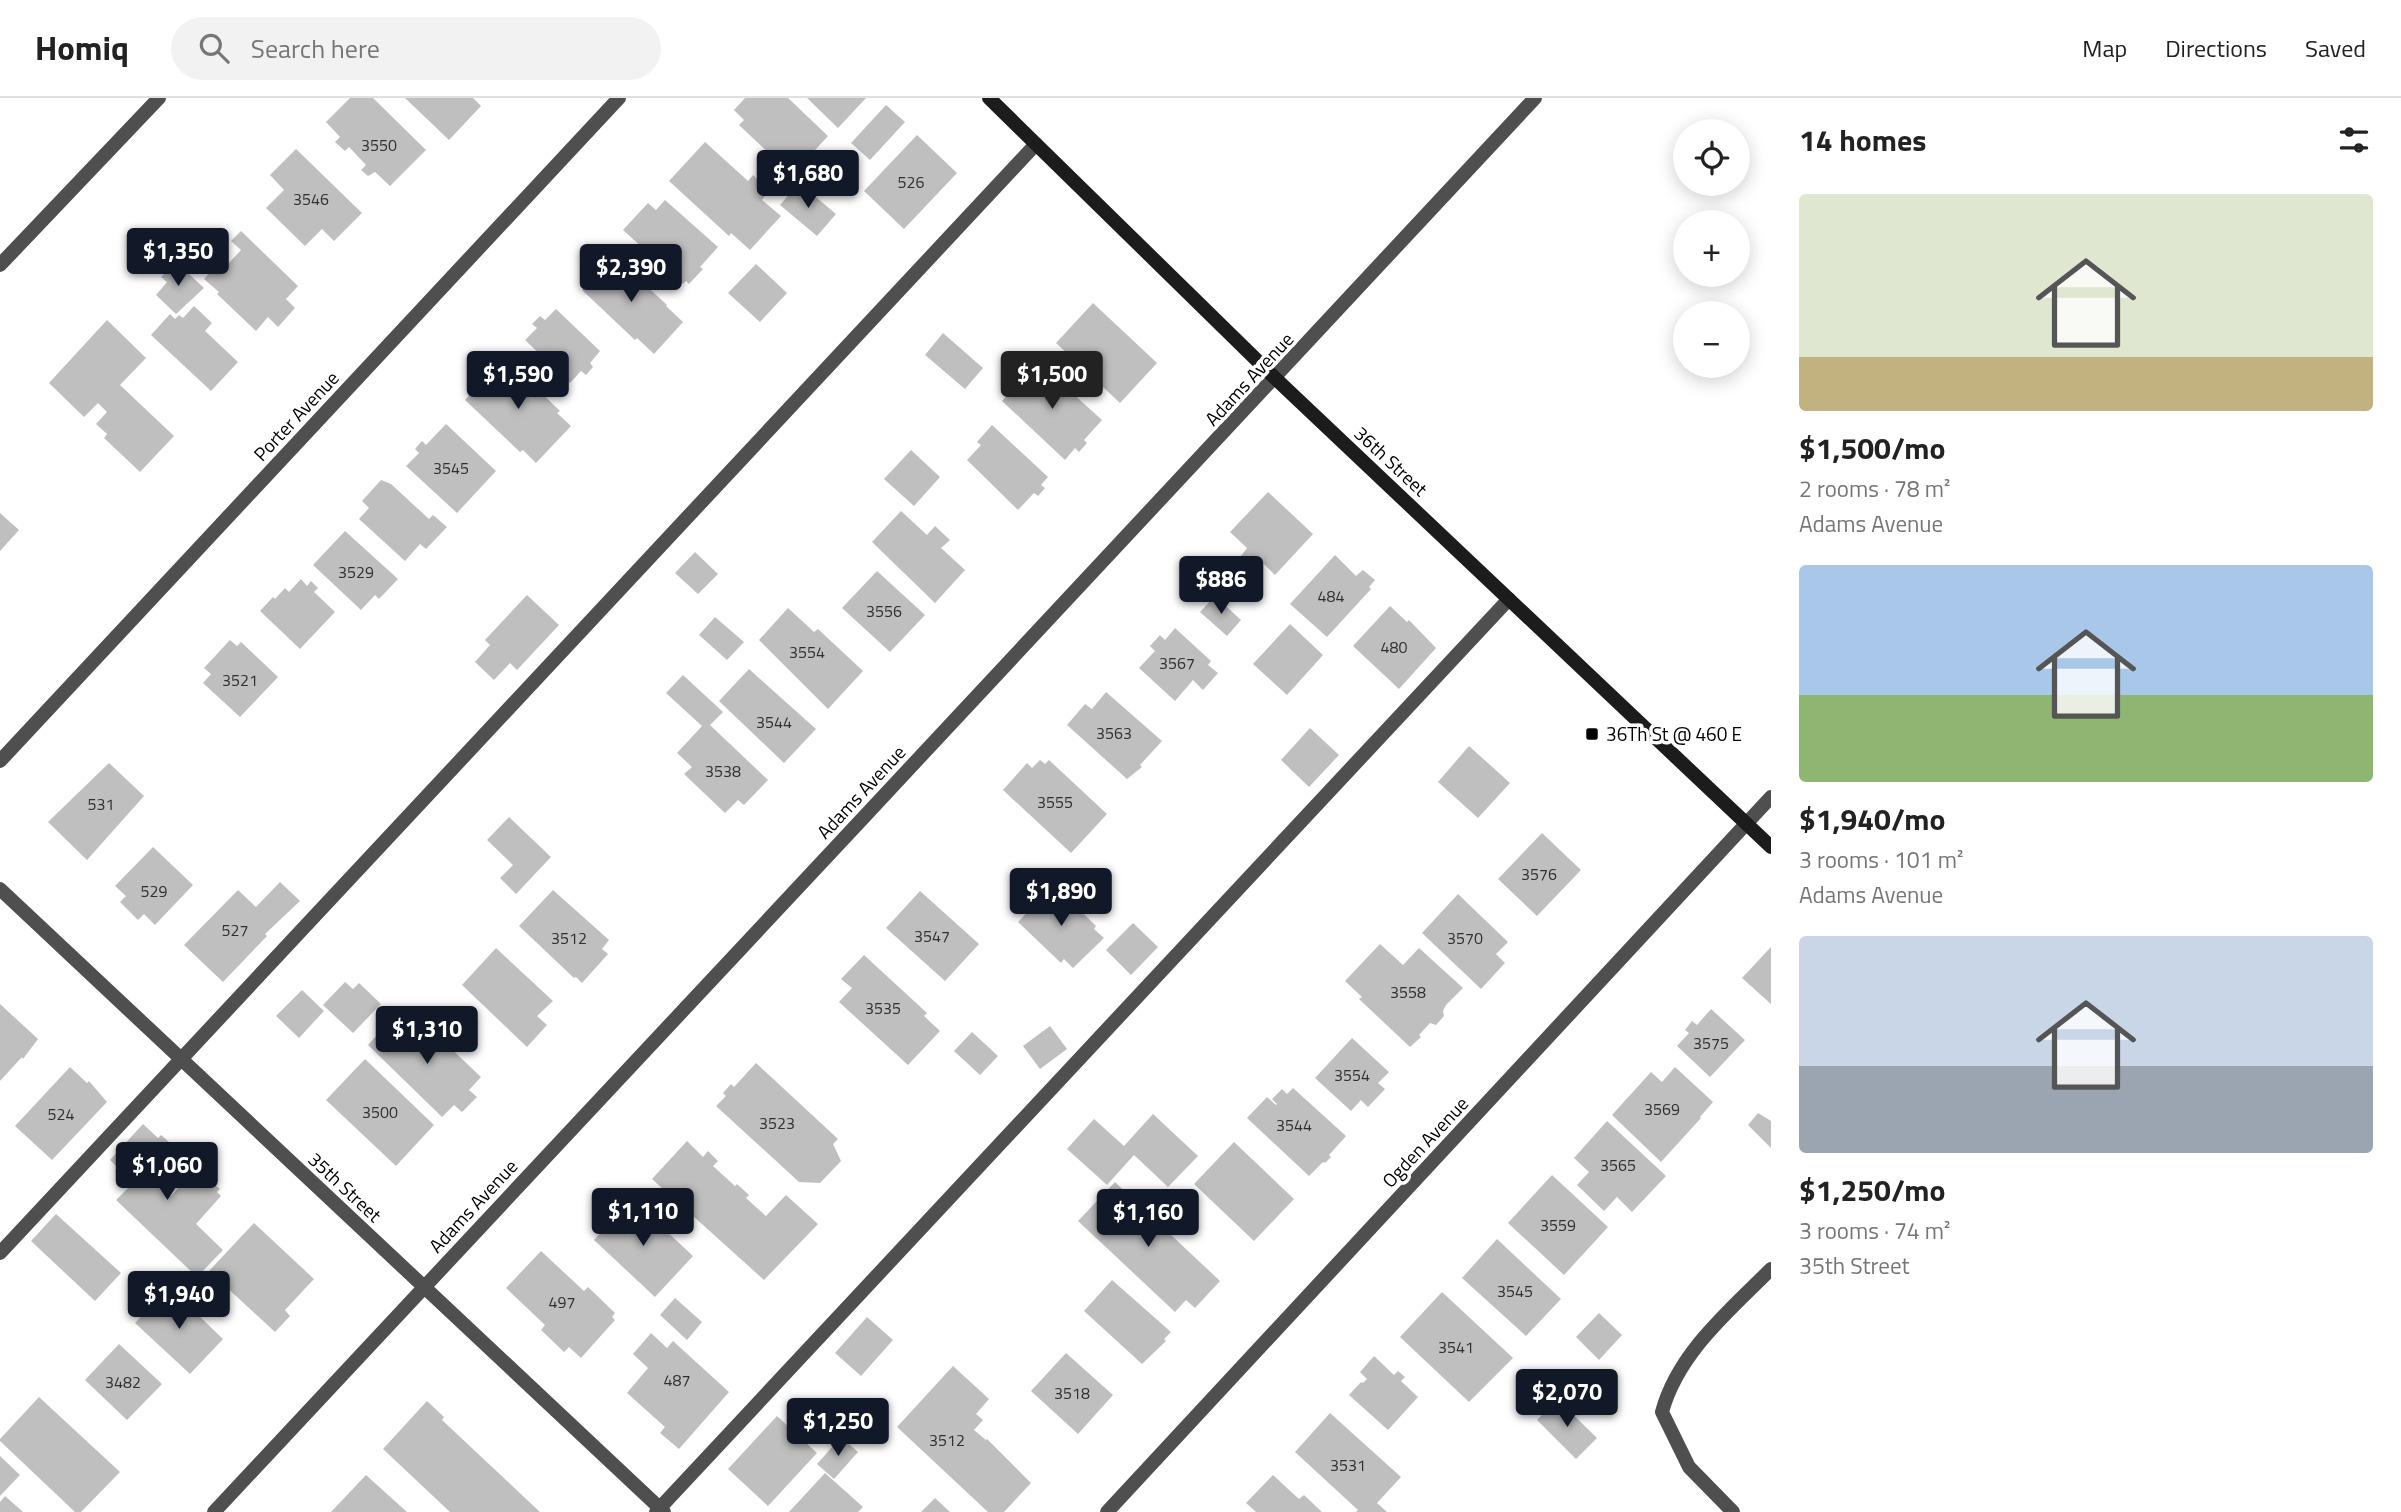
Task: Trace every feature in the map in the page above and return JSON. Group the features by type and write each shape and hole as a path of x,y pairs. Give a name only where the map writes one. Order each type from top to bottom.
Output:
{"main road":[{"name":"36th Street","path":"989,98 1276,379 1771,847"}],"street":[{"path":"0,265 159,98"},
{"name":"Porter Avenue","path":"0,761 619,98"},
{"name":"Adams Avenue","path":"214,1512 1276,379 1535,98"},
{"path":"0,1253 1036,144"},
{"path":"660,1511 1508,599"},
{"name":"Ogden Avenue","path":"1107,1512 1771,797"},
{"name":"35th Street","path":"0,889 660,1511"},
{"path":"1734,1512 1689,1467 1662,1412 1667,1393 1701,1339 1771,1270"}],"building":[{"path":"350,98 373,98 426,150 390,186 375,172 368,176 361,170 366,165 349,147 345,151 335,142 340,137 326,122"},
{"path":"405,98 473,98 481,106 449,140"},
{"path":"745,98 788,98 828,136 792,175 739,125 744,120 734,110"},
{"path":"807,98 866,98 838,128"},
{"path":"886,105 905,122 870,160 851,143"},
{"path":"917,135 957,173 904,229 864,191"},
{"path":"705,142 748,181 753,175 769,190 762,200 781,216 750,250 731,233 729,236 669,181"},
{"path":"296,149 362,213 334,241 322,229 305,246 266,208 284,190 270,175"},
{"path":"799,183 836,214 817,236 780,205"},
{"path":"665,200 718,247 689,284 686,281 683,284 623,230 648,203 656,210"},
{"path":"241,231 298,286 286,299 295,308 278,327 268,317 256,331 204,279 224,258 229,263 241,250 231,241"},
{"path":"614,256 683,322 654,354 637,338 635,340 582,290 593,278 583,269 593,259 602,268"},
{"path":"176,262 204,288 176,314 156,295 167,282 161,277"},
{"path":"756,264 787,293 760,322 728,293"},
{"path":"1093,303 1157,363 1120,403 1056,343"},
{"path":"194,306 212,323 205,331 238,362 211,391 151,335 170,314 175,319 179,315 183,318"},
{"path":"556,309 600,351 590,363 593,367 586,375 581,371 570,383 525,340 537,328 532,324 540,316 545,320"},
{"path":"107,320 146,358 120,385 174,436 140,472 104,438 107,434 96,424 107,412 98,403 84,417 49,383"},
{"path":"943,333 983,368 965,389 925,355"},
{"path":"504,357 560,411 557,413 571,426 536,463 523,450 520,452 465,400"},
{"path":"1038,362 1102,420 1084,440 1087,443 1079,452 1075,448 1065,460 1002,401"},
{"path":"446,424 496,471 457,513 406,466 419,453 415,449 422,441 426,445"},
{"path":"992,425 1048,477 1041,485 1045,488 1038,496 1034,493 1018,510 967,460 981,445 977,442"},
{"path":"911,450 940,477 914,506 884,479"},
{"path":"381,480 391,484 429,519 433,515 447,527 426,549 420,544 405,561 359,519 369,508 362,501"},
{"path":"1268,492 1313,534 1275,575 1263,563 1256,570 1241,556 1247,548 1230,532"},
{"path":"901,511 927,535 935,526 950,540 941,548 965,570 935,603 872,542"},
{"path":"0,513 19,530 0,551"},
{"path":"345,531 398,579 379,599 375,595 361,610 313,565"},
{"path":"695,552 718,574 698,594 675,573"},
{"path":"1335,555 1356,576 1363,570 1375,580 1369,587 1371,589 1327,637 1290,604"},
{"path":"877,571 925,615 890,652 842,608"},
{"path":"301,579 307,586 311,581 318,588 314,592 335,612 300,649 260,611 273,597 275,599 285,588 289,592"},
{"path":"527,595 559,625 517,670 510,663 494,680 475,662 490,645 485,640"},
{"path":"1215,596 1241,620 1227,636 1200,612"},
{"path":"1390,606 1407,622 1409,620 1436,648 1399,689 1353,646"},
{"path":"788,608 814,632 818,629 863,671 828,709 759,640"},
{"path":"715,617 744,642 727,660 699,635"},
{"path":"1290,624 1323,655 1287,695 1253,664"},
{"path":"1175,628 1211,661 1208,665 1218,673 1203,690 1193,680 1175,701 1139,668 1155,651 1150,646 1160,635 1165,640"},
{"path":"230,640 237,646 241,642 278,677 240,717 203,683 211,674 204,668"},
{"path":"749,669 816,729 784,763 719,701"},
{"path":"683,675 723,712 710,725 768,780 744,805 738,800 725,813 684,774 692,767 677,753 702,726 666,693"},
{"path":"1106,692 1162,741 1140,765 1142,767 1127,779 1067,725 1085,704 1092,709"},
{"path":"1310,728 1339,755 1309,787 1281,760"},
{"path":"1469,746 1510,783 1478,818 1438,782"},
{"path":"1040,760 1045,764 1049,760 1107,814 1071,853 1003,790 1027,763 1032,768"},
{"path":"109,763 144,796 87,860 48,822"},
{"path":"509,817 551,857 516,894 500,878 513,865 487,840"},
{"path":"1542,833 1581,870 1537,916 1498,879"},
{"path":"153,847 193,885 155,925 144,914 138,920 120,902 126,896 115,886"},
{"path":"280,882 300,901 265,934 267,936 223,982 184,945 238,890 256,907"},
{"path":"1054,885 1096,926 1094,929 1104,938 1073,968 1064,959 1061,963 1018,922"},
{"path":"553,890 609,940 602,949 608,954 582,983 519,926"},
{"path":"920,891 979,944 945,981 886,928"},
{"path":"1458,894 1508,942 1496,954 1505,963 1481,989 1422,933"},
{"path":"1133,923 1158,947 1131,975 1106,950"},
{"path":"1380,944 1403,965 1419,948 1463,988 1446,1005 1444,1016 1436,1025 1430,1023 1410,1047 1359,999 1362,997 1345,981"},
{"path":"1771,947 1771,1004 1742,978"},
{"path":"496,948 553,1001 537,1016 547,1025 527,1047 462,985"},
{"path":"864,955 927,1013 924,1016 940,1031 908,1065 839,1002 852,988 841,979"},
{"path":"345,982 353,989 359,983 381,1004 353,1033 323,1005"},
{"path":"302,990 324,1011 299,1038 276,1016"},
{"path":"0,1004 38,1039 23,1059 22,1057 0,1081"},
{"path":"1711,1009 1745,1040 1710,1077 1677,1046 1689,1033 1685,1030 1692,1021 1697,1025"},
{"path":"406,1020 417,1031 424,1023 481,1077 469,1090 477,1097 462,1112 454,1105 442,1117 368,1045 387,1024 394,1032"},
{"path":"1050,1026 1067,1049 1040,1069 1023,1046"},
{"path":"972,1032 998,1056 980,1075 954,1051"},
{"path":"1352,1038 1389,1072 1378,1083 1385,1089 1368,1107 1361,1100 1351,1111 1315,1078"},
{"path":"365,1059 434,1125 396,1166 326,1100"},
{"path":"756,1063 838,1139 833,1144 841,1161 820,1183 799,1182 716,1106 726,1096 723,1093 731,1084 734,1087"},
{"path":"70,1067 87,1083 89,1081 107,1102 52,1160 15,1126"},
{"path":"1675,1067 1713,1102 1661,1162 1612,1115 1651,1072 1662,1082"},
{"path":"1293,1088 1346,1136 1329,1155 1331,1157 1309,1176 1247,1118 1267,1097 1276,1105 1272,1099 1282,1089 1287,1094"},
{"path":"1758,1113 1771,1121 1771,1148 1748,1125"},
{"path":"1153,1114 1198,1156 1168,1187 1134,1155 1107,1185 1067,1149 1094,1119 1124,1146"},
{"path":"1607,1121 1666,1176 1632,1212 1617,1197 1604,1211 1577,1185 1589,1172 1574,1158"},
{"path":"143,1124 158,1138 161,1135 169,1142 166,1145 171,1150 148,1174 171,1196 194,1171 209,1180 207,1182 211,1187 214,1184 220,1189 217,1192 221,1196 196,1224 223,1250 197,1277 116,1200 131,1185 115,1171 118,1168 110,1160"},
{"path":"687,1141 703,1157 708,1151 718,1161 713,1166 749,1195 746,1198 766,1216 786,1195 818,1224 764,1280 652,1179"},
{"path":"1234,1142 1294,1199 1254,1241 1194,1184"},
{"path":"1552,1175 1608,1227 1564,1275 1508,1223"},
{"path":"1115,1182 1142,1208 1145,1205 1157,1216 1154,1219 1220,1281 1195,1308 1186,1300 1175,1312 1078,1221"},
{"path":"632,1199 693,1256 655,1297 594,1240 602,1231 600,1229"},
{"path":"56,1214 121,1273 95,1301 31,1241"},
{"path":"254,1223 314,1279 285,1310 290,1316 275,1332 209,1271"},
{"path":"1497,1239 1561,1299 1526,1336 1462,1278"},
{"path":"541,1251 584,1291 588,1287 615,1313 612,1317 615,1320 581,1358 569,1347 564,1352 541,1330 545,1325 506,1288"},
{"path":"1112,1280 1171,1332 1164,1339 1166,1341 1142,1364 1084,1311"},
{"path":"169,1287 223,1339 190,1374 135,1323"},
{"path":"1442,1292 1513,1358 1469,1402 1400,1337"},
{"path":"675,1298 702,1322 687,1340 660,1315"},
{"path":"1599,1313 1622,1335 1599,1360 1576,1337"},
{"path":"867,1317 893,1340 861,1376 835,1353"},
{"path":"651,1333 667,1348 673,1341 729,1392 679,1449 660,1433 665,1427 627,1393 648,1368 633,1354"},
{"path":"119,1344 162,1384 127,1420 85,1380"},
{"path":"1066,1353 1113,1395 1078,1434 1031,1391"},
{"path":"1374,1356 1394,1375 1398,1371 1405,1377 1401,1381 1418,1397 1388,1430 1349,1395 1367,1379 1360,1372"},
{"path":"953,1366 989,1399 976,1414 983,1420 974,1430 987,1439 1031,1483 1004,1512 988,1512 897,1427"},
{"path":"39,1397 120,1472 81,1512 75,1512 0,1441"},
{"path":"1557,1399 1597,1438 1576,1459 1537,1420"},
{"path":"427,1401 444,1417 442,1420 540,1512 450,1512 383,1449"},
{"path":"1330,1413 1401,1477 1377,1503 1387,1512 1356,1512 1358,1510 1295,1452"},
{"path":"777,1416 817,1453 768,1506 728,1469"},
{"path":"841,1437 858,1452 834,1479 817,1464"},
{"path":"0,1456 20,1475 0,1496"},
{"path":"825,1473 863,1507 858,1512 789,1512"},
{"path":"366,1475 407,1512 331,1512"},
{"path":"1273,1475 1299,1499 1304,1495 1322,1512 1256,1512 1246,1503"},
{"path":"5,1496 23,1512 0,1512 0,1502"},
{"path":"935,1498 950,1512 921,1512"}],"place":[{"name":"36Th St @ 460 E","path":"1592,734"}]}
